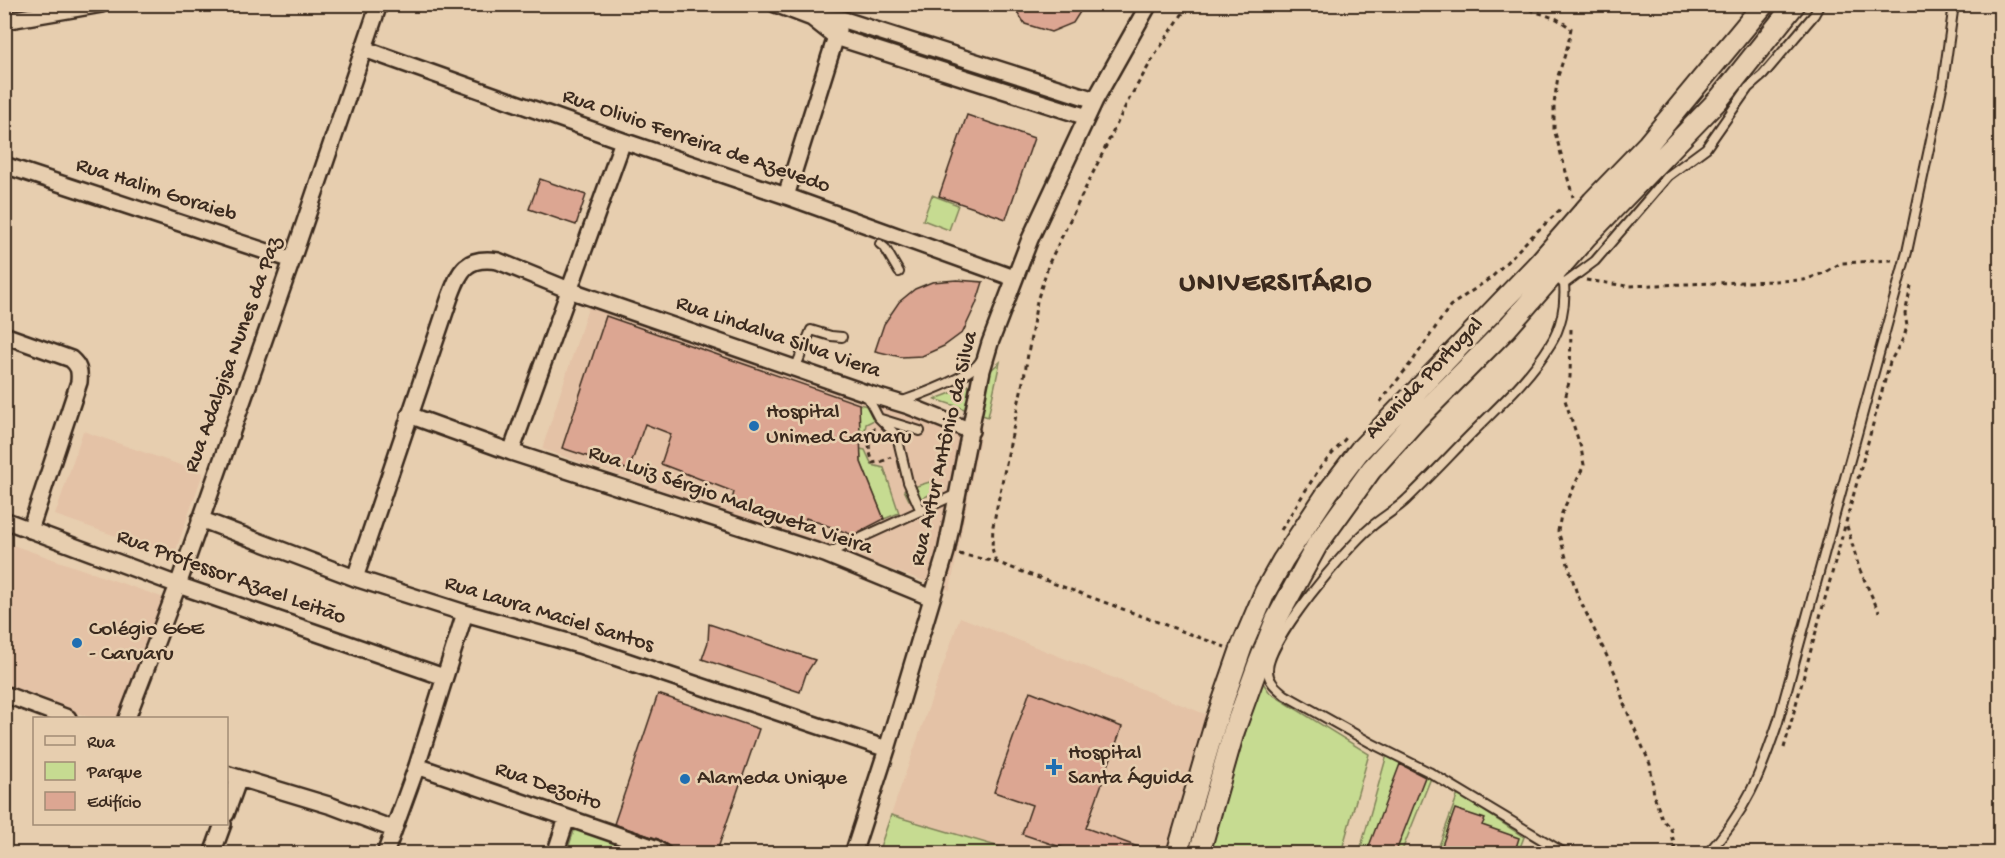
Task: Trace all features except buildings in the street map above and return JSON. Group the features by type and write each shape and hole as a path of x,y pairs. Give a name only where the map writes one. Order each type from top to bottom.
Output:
{"street":[{"name":"Rua Adalgisa Nunes da Paz","path":"127,717 178,585 379,4"},
{"path":"776,4 812,18 836,37 1087,117"},
{"name":"Rua Artur Antônio da Silva","path":"854,854 946,552 982,370 990,343 1014,278 1087,117 1149,4"},
{"name":"Avenida Portugal","path":"1177,854 1215,723 1231,644 1328,492 1360,450 1648,144 1764,4"},
{"name":"Avenida Portugal","path":"1198,854 1234,732 1257,665 1276,620 1317,545 1371,471 1417,419 1507,328 1563,279 1587,236 1719,99 1795,4"},
{"path":"4,21 97,5"},
{"path":"812,18 842,19 1095,100"},
{"path":"786,195 842,19"},
{"name":"Rua Olivio Ferreira de Azevedo","path":"364,49 624,141 786,195 1014,278"},
{"path":"511,452 624,141"},
{"name":"Rua Halim Goraieb","path":"4,165 292,260"},
{"name":"Rua Lindalva Silva Viera","path":"355,578 450,297 463,268 474,261 487,259 498,261 569,290 795,369 898,402 971,431"},
{"path":"4,335 71,359 78,365 80,373 30,530"},
{"name":"Rua Luiz Sérgio Malagueta Vieira","path":"409,415 511,452 825,554 933,598"},
{"name":"Rua Laura Maciel Santos","path":"200,519 355,578 465,613 579,645 887,749"},
{"name":"Rua Professor Azael Leitão","path":"4,520 178,585 444,677"},
{"path":"1283,560 1302,571"},
{"path":"385,854 417,766 465,613"},
{"path":"4,694 65,717"},
{"name":"Rua Dezoito","path":"417,766 655,848 664,854"},
{"path":"228,803 233,776 332,806 393,829"},
{"path":"555,854 567,818"},
{"path":"212,854 223,825"}],"lane":[{"path":"1566,854 1429,772 1285,695 1273,685 1268,677 1268,668 1275,647 1297,612 1342,558 1370,528 1406,501 1528,376 1551,344 1561,320 1565,296 1563,279 1595,261 1668,176 1706,148 1748,88 1763,75 1814,15 1820,4"},
{"path":"1707,854 1724,835 1746,802 1761,771 1778,722 1905,259 1943,83 1954,4"},
{"path":"880,244 885,248 899,272"},
{"path":"795,369 811,330 842,337"},
{"path":"898,402 945,384 978,366 990,343"},
{"path":"866,393 878,417 897,436 908,482 921,511"},
{"path":"878,417 920,431"},
{"path":"825,554 958,494"}],"path":[{"path":"996,562 992,548 993,526 1025,372 1037,301 1049,263 1129,99 1189,4"},
{"path":"1514,4 1557,19 1571,28 1558,76 1554,104 1554,129 1573,198"},
{"path":"1376,406 1414,359 1450,306 1492,278 1566,205"},
{"path":"1563,279 1627,286 1804,280 1824,273 1841,263 1905,259"},
{"path":"1571,324 1570,377 1565,400 1581,448 1584,465 1561,515 1558,531 1577,594 1616,675 1624,704 1650,764 1654,795 1662,819 1671,829 1676,854"},
{"path":"891,429 877,426 872,429 870,454 873,463 902,452"},
{"path":"1278,534 1319,469 1349,435"},
{"path":"1784,748 1847,524 1858,568 1879,612"},
{"path":"946,552 996,562 1231,644"}],"shaded area":[{"path":"591,299 982,427 950,590 542,449"},
{"path":"83,431 203,473 174,556 55,515"},
{"name":"Colégio GGE - Caruaru","path":"4,542 167,599 122,717 88,717 5,687"},
{"name":"Hospital Santa Águida","path":"960,617 1215,718 1176,853 1020,853 891,815"}],"green space":[{"path":"932,195 958,205 949,230 923,220"},
{"path":"1000,362 988,417 935,399 970,384"},
{"path":"859,404 880,409 878,418 866,424 865,430 859,431"},
{"path":"860,449 865,450 872,465 884,468 899,513 884,519 861,462"},
{"path":"936,480 935,492 919,500 909,500 904,490"},
{"path":"1261,680 1270,693 1369,754 1341,853 1209,854"},
{"path":"1388,751 1431,778 1401,853 1359,854"},
{"path":"1458,794 1524,837 1518,853 1436,854"},
{"path":"891,815 1020,853 878,853"},
{"path":"576,825 661,854 566,854"}],"place":[{"name":"Hospital Unimed Caruaru","path":"754,426"},
{"name":"Colégio GGE - Caruaru","path":"77,643"},
{"name":"Hospital Santa Águida","path":"1054,767"},
{"name":"Alameda Unique","path":"685,779"}],"district":[{"name":"UNIVERSITÁRIO","path":"1276,284"}]}
